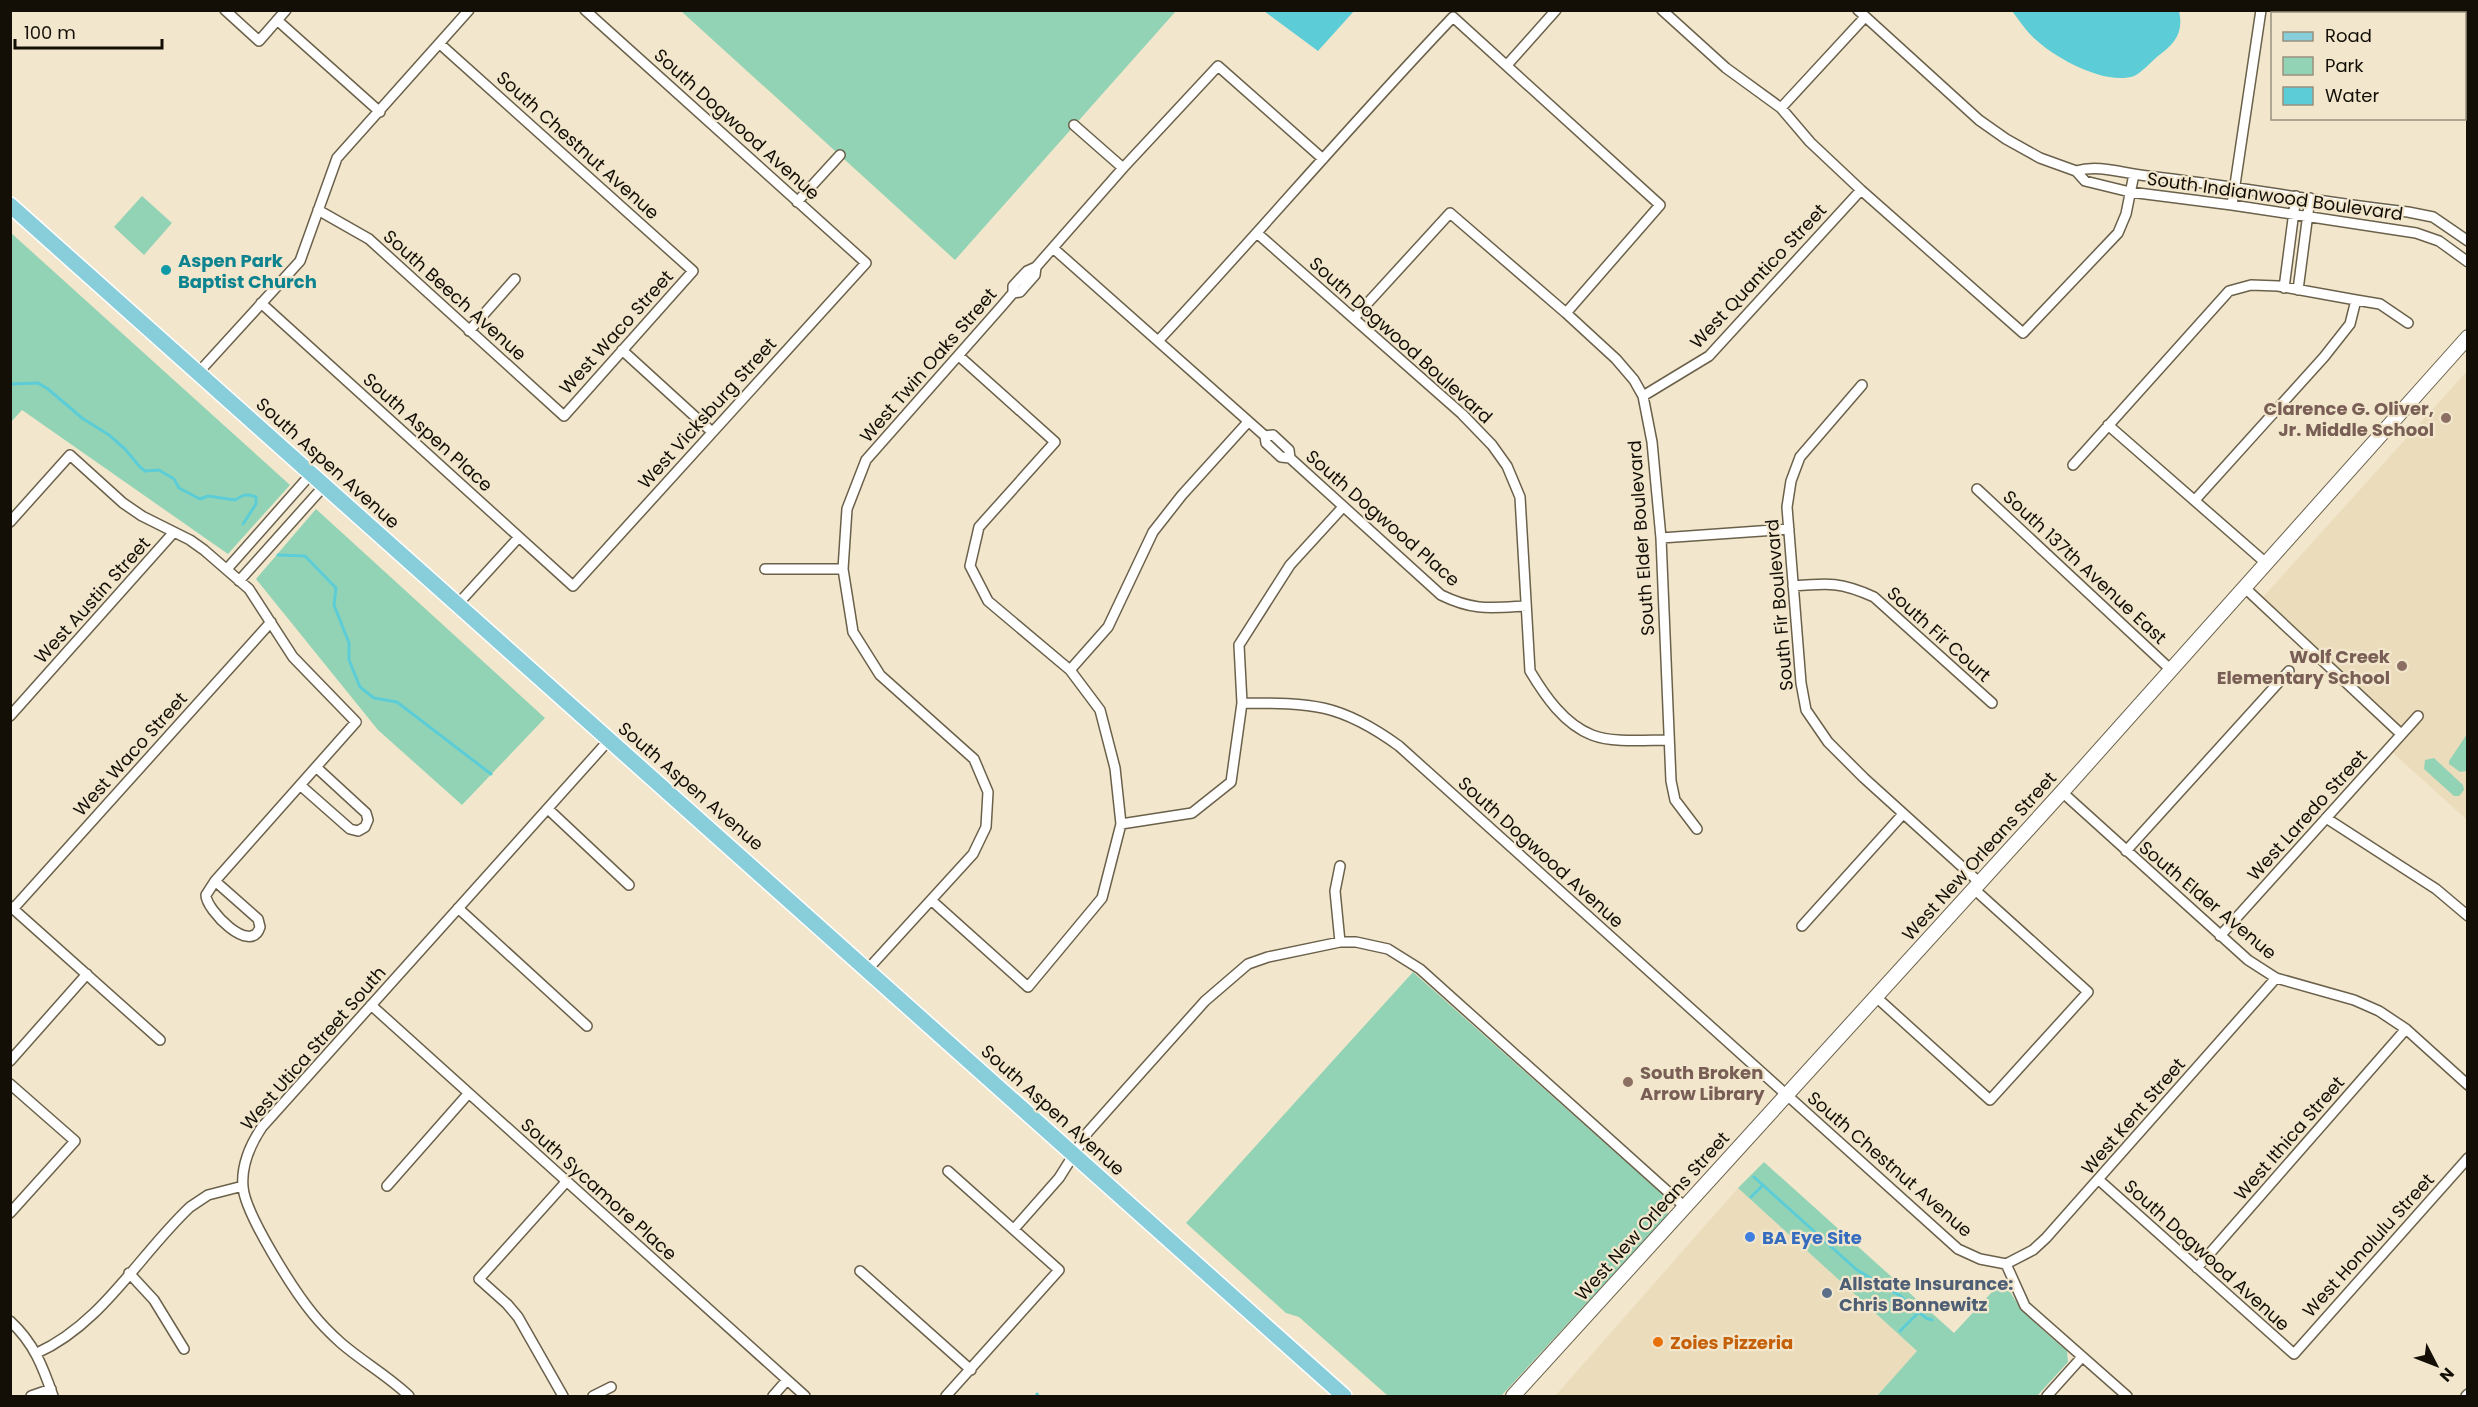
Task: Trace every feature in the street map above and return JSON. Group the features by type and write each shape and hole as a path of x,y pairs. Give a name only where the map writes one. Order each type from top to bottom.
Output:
{"main road":[{"name":"South Aspen Avenue","path":"10,205 1344,1396"}],"street":[{"path":"225,10 259,41 286,10"},
{"path":"198,373 300,261 337,158 470,10"},
{"name":"South Dogwood Avenue","path":"585,10 866,263"},
{"path":"1507,64 1556,10"},
{"path":"1662,10 1734,74 1781,108 1810,142 1861,190 2023,333 2118,233 2126,214 2134,174"},
{"path":"2232,205 2233,186 2261,10"},
{"path":"1781,108 1861,14"},
{"name":"South Indianwood Boulevard","path":"1861,14 1979,120 2006,139 2040,158 2076,171 2085,181 2130,192 2393,228 2439,241 2468,262"},
{"path":"1158,340 1258,234 1391,82 1453,17 1660,205 1566,313"},
{"path":"278,20 380,112"},
{"name":"South Chestnut Avenue","path":"440,44 693,271"},
{"name":"West Twin Oaks Street","path":"868,969 973,854 986,827 988,792 974,759 880,675 853,632 843,569 847,509 866,460 1013,293 1020,292 1035,275 1036,267 1123,168 1218,66 1323,159"},
{"path":"1074,125 1123,168"},
{"path":"797,201 840,155"},
{"name":"South Indianwood Boulevard","path":"2076,171 2091,166 2433,218 2450,227 2468,241"},
{"name":"West Quantico Street","path":"1643,396 1709,357 1861,190"},
{"path":"2284,288 2296,196"},
{"path":"2298,290 2310,198"},
{"name":"South Beech Avenue","path":"318,210 369,239 564,416"},
{"name":"South Elder Boulevard","path":"1354,318 1450,213 1566,313 1616,359 1634,380 1643,396 1652,442 1661,538 1667,741 1671,781 1675,800 1697,829"},
{"path":"2439,241 2450,227"},
{"name":"South Dogwood Boulevard","path":"1258,234 1462,414 1492,445 1507,466 1520,497 1530,671 1544,695 1569,720 1593,735 1624,740 1667,741"},
{"name":"South Dogwood Place","path":"1053,248 1265,436 1266,443 1281,457 1290,458 1441,595 1476,609 1526,606"},
{"path":"2289,252 2302,254"},
{"name":"West Vicksburg Street","path":"573,585 866,263"},
{"name":"West Waco Street","path":"564,416 693,271"},
{"path":"469,331 515,279"},
{"path":"2073,465 2229,291 2251,285 2298,290 2380,304 2408,323"},
{"path":"2195,500 2324,357 2350,324 2356,300"},
{"name":"South Aspen Place","path":"261,303 573,585"},
{"name":"West New Orleans Street","path":"1513,1396 2062,792 2468,337"},
{"path":"622,350 712,432"},
{"path":"931,900 1028,987 1102,897 1120,824 1115,768 1100,710 1070,670 988,602 970,566 979,527 1055,442 959,356"},
{"name":"South Fir Boulevard","path":"1862,385 1800,457 1791,481 1787,507 1806,710 1828,742 1976,886"},
{"path":"1070,670 1108,627 1153,532 1182,495 1248,422"},
{"path":"2108,424 2266,562"},
{"path":"10,522 70,455 142,516 204,550 227,569 255,597 293,657 356,723 214,880 207,892 208,905 242,936 248,938 255,936 260,928 258,920 214,880"},
{"path":"227,569 311,474"},
{"path":"239,581 324,486"},
{"name":"South 137th Avenue East","path":"1977,489 2170,669"},
{"path":"1120,824 1192,813 1231,782 1242,703 1239,645 1290,565 1343,507"},
{"path":"1661,538 1789,529"},
{"name":"West Austin Street","path":"10,716 174,532"},
{"path":"457,605 519,537"},
{"path":"765,569 843,569"},
{"name":"South Fir Court","path":"1793,586 1831,582 1851,587 1874,597 1992,703"},
{"path":"2244,588 2401,734"},
{"name":"West Waco Street","path":"12,908 272,622"},
{"path":"2126,851 2289,671"},
{"name":"South Dogwood Avenue","path":"1242,703 1297,703 1318,706 1340,712 1378,731 1407,753 1786,1094"},
{"name":"West Laredo Street","path":"2220,936 2418,716"},
{"name":"West Utica Street South","path":"243,1186 246,1158 262,1127 609,740"},
{"path":"300,785 350,829 358,831 365,828 368,820 366,813 316,767"},
{"name":"South Elder Avenue","path":"2062,792 2248,960 2276,978 2354,1000 2379,1011 2406,1029 2468,1085"},
{"path":"548,809 629,885"},
{"path":"1802,926 1903,814"},
{"path":"2326,818 2436,889 2468,916"},
{"path":"1340,866 1335,891 1340,942"},
{"path":"1875,996 1990,1100 2088,992 1976,886"},
{"path":"12,908 160,1040"},
{"path":"458,908 587,1026"},
{"path":"1014,1229 1059,1178 1091,1128 1205,1001 1248,964 1268,957 1340,942 1373,944 1388,949 1420,969 1685,1207"},
{"path":"10,1060 87,974"},
{"name":"West Kent Street","path":"2006,1264 2033,1250 2099,1180 2276,978"},
{"name":"South Sycamore Place","path":"371,1005 805,1396"},
{"name":"West Ithica Street","path":"2197,1268 2406,1029"},
{"path":"10,1084 75,1141 10,1213"},
{"path":"387,1186 468,1094"},
{"name":"South Chestnut Avenue","path":"1786,1094 1958,1249 1980,1259 2006,1264"},
{"name":"West Honolulu Street","path":"2294,1354 2468,1158"},
{"path":"946,1396 1059,1270 948,1171"},
{"name":"South Dogwood Avenue","path":"2099,1180 2294,1354"},
{"path":"562,1396 518,1317 479,1279 566,1182"},
{"path":"37,1353 72,1334 198,1200 220,1191 243,1186 246,1203 254,1220 312,1313 344,1346 410,1396"},
{"path":"2006,1264 2025,1306 2127,1396"},
{"path":"860,1271 970,1370"},
{"path":"129,1273 154,1300 184,1349"},
{"path":"10,1321 28,1339 37,1353 52,1393 31,1396"},
{"path":"2047,1396 2082,1357"},
{"path":"773,1396 787,1380"},
{"path":"593,1396 611,1387"}],"shaded area":[{"name":"Wolf Creek Elementary School","path":"2467,371 2467,820 2393,753 2410,733 2262,598"},
{"path":"1738,1188 1917,1351 1877,1396 1555,1396"}],"green space":[{"path":"681,11 1176,11 955,260"},
{"path":"2438,11 2467,11 2467,37 2466,12"},
{"path":"142,196 172,223 144,255 114,227"},
{"path":"10,232 290,485 228,554 22,410 11,422"},
{"path":"316,509 545,718 462,805 378,730 256,579"},
{"path":"2467,734 2467,771 2460,772 2449,764 2449,761"},
{"path":"2434,758 2463,785 2464,790 2459,796 2454,796 2424,769 2425,760"},
{"path":"1413,972 1661,1193 1668,1204 1666,1217 1501,1396 1388,1396 1299,1317 1286,1313 1186,1223"},
{"path":"1764,1162 1954,1333 2004,1279 2023,1310 2067,1351 2068,1362 2037,1396 1877,1396 1917,1351 1738,1188"}],"water":[{"path":"1354,10 1318,51 1264,11"},
{"path":"2012,11 2179,11 2180,25 2177,37 2169,47 2139,73 2123,78 2110,77 2096,74 2055,54 2032,36"}],"waterway":[{"path":"10,384 38,383 48,389 82,418 109,435 145,471 159,470 174,479 179,488 200,499 208,496 235,500 245,495 256,497 256,504 243,524"},
{"path":"278,555 305,556 336,588 334,605 349,643 349,660 360,687 374,698 397,702 491,774"},
{"path":"1754,1177 1857,1270 1899,1295 1926,1318 1932,1320"},
{"path":"1751,1197 1763,1185"},
{"path":"1900,1331 1919,1312"}],"place":[{"name":"Aspen Park Baptist Church","path":"166,270"},
{"name":"Clarence G. Oliver, Jr. Middle School","path":"2446,418"},
{"name":"Wolf Creek Elementary School","path":"2402,666"},
{"name":"South Broken Arrow Library","path":"1628,1082"},
{"name":"BA Eye Site","path":"1750,1237"},
{"name":"Allstate Insurance: Chris Bonnewitz","path":"1827,1293"},
{"name":"Zoies Pizzeria","path":"1658,1342"}]}
